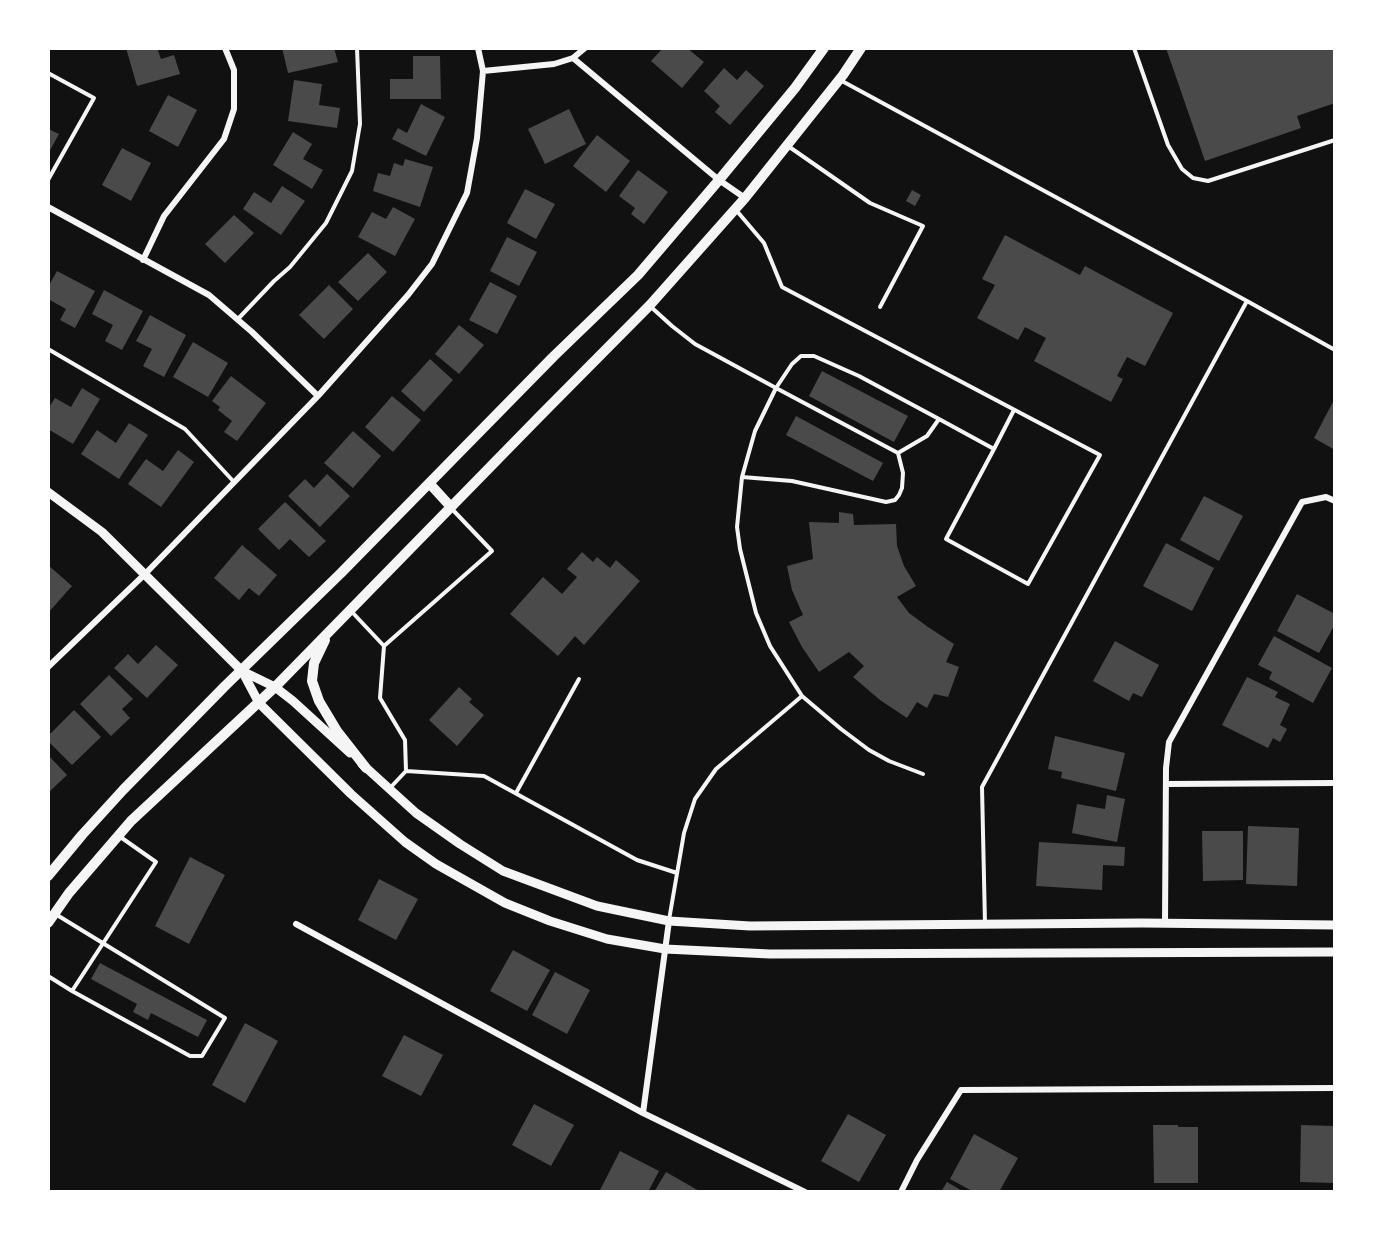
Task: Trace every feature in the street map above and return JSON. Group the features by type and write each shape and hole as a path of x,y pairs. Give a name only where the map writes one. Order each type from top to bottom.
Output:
{"main road":[{"path":"48,876 82,834 123,790 430,484 554,356 638,275 795,88 824,48"},
{"path":"48,923 69,893 131,821 259,703 650,305 745,198 861,48"},
{"path":"430,484 451,507"},
{"path":"328,634 314,663 312,681 319,701 337,731 366,768"}],"street":[{"path":"143,260 164,216 224,139 234,109 234,70 225,48"},
{"path":"48,666 145,574 318,396 408,295 432,264 467,193 477,138 483,72 478,48"},
{"path":"483,72 554,64 573,58 585,48"},
{"path":"573,58 719,180 745,198"},
{"path":"48,207 209,295 318,396"},
{"path":"48,492 102,532 145,574 242,671 259,703 351,794 405,842 435,864 505,903 550,921 607,939 665,949 770,954 1335,952"},
{"path":"1165,923 1166,768 1169,742 1302,502 1326,497 1335,501"},
{"path":"242,671 275,687 293,701 416,813 460,844 503,871 597,906 669,921 744,926 1165,923 1335,925"},
{"path":"1166,783 1335,783"},
{"path":"643,1113 669,921"},
{"path":"296,924 643,1113 805,1192"},
{"path":"901,1192 917,1160 961,1090 1335,1088"}],"lane":[{"path":"237,320 290,267 326,223 352,171 360,124 357,48"},
{"path":"1134,48 1168,145 1182,169 1193,178 1208,181 1216,179 1335,140"},
{"path":"48,73 94,98 48,180"},
{"path":"839,79 1335,350"},
{"path":"787,146 870,203 923,226 880,307"},
{"path":"735,209 764,243 782,287 1100,455 1028,584 946,539 1014,410"},
{"path":"985,924 982,787 1247,301"},
{"path":"650,305 695,344 898,453 903,473 899,495 895,500 886,502 792,481 742,477"},
{"path":"48,350 185,429 234,482"},
{"path":"923,774 869,750 841,729 802,696 770,645 756,613 740,549 737,527 742,477 755,431 776,388 792,364 801,356 814,356 859,376 994,449"},
{"path":"898,453 927,436 939,419"},
{"path":"390,789 406,771 405,740 380,698 384,646 492,551 451,507"},
{"path":"350,610 384,646"},
{"path":"516,794 579,679"},
{"path":"669,921 684,833 695,799 716,769 802,696"},
{"path":"406,771 484,776 637,860 676,873"},
{"path":"72,991 156,862 118,836"},
{"path":"48,976 190,1056 202,1056 225,1018 55,913"}],"building":[{"path":"126,48 157,48 161,59 174,55 180,74 137,86"},
{"path":"282,48 334,48 338,62 288,73"},
{"path":"663,48 687,48 704,62 682,88 651,61"},
{"path":"1166,48 1335,48 1335,103 1297,116 1301,128 1205,161"},
{"path":"413,56 440,56 441,99 390,99 390,79 413,79"},
{"path":"724,68 737,80 746,70 764,86 730,125 715,112 720,106 704,91"},
{"path":"294,80 322,84 319,105 340,108 337,128 288,121"},
{"path":"168,95 197,110 178,147 149,131"},
{"path":"421,104 445,117 426,156 392,139 398,128 407,133"},
{"path":"569,109 586,144 545,164 528,129"},
{"path":"48,129 59,134 48,154"},
{"path":"293,132 312,144 303,159 323,170 312,189 273,165"},
{"path":"597,135 630,161 606,192 573,166"},
{"path":"122,148 151,163 131,201 102,185"},
{"path":"405,159 433,167 420,207 373,191 378,173 390,176 394,163 403,166"},
{"path":"638,170 668,192 644,224 631,214 635,208 619,196"},
{"path":"282,186 305,201 281,235 243,209 254,192 271,203"},
{"path":"525,189 555,204 536,239 507,223"},
{"path":"912,190 921,195 915,206 906,201"},
{"path":"393,207 415,219 395,256 358,237 372,212 386,219"},
{"path":"234,215 254,233 225,263 205,244"},
{"path":"1005,235 1080,275 1085,266 1173,313 1145,366 1127,357 1117,376 1123,379 1111,402 1034,361 1046,338 1025,327 1018,340 977,318 995,285 982,279"},
{"path":"507,237 537,252 519,286 490,271"},
{"path":"368,253 387,272 358,301 338,282"},
{"path":"57,271 95,291 75,328 60,320 66,309 48,299 48,287"},
{"path":"490,282 517,296 497,334 469,320"},
{"path":"329,285 353,309 324,339 299,315"},
{"path":"104,290 143,311 122,350 105,341 113,325 92,314"},
{"path":"150,315 186,335 164,377 143,366 152,349 136,341"},
{"path":"459,325 484,345 459,374 435,354"},
{"path":"193,342 228,363 208,397 173,377"},
{"path":"430,359 453,380 424,412 401,391"},
{"path":"822,371 908,416 894,442 809,396"},
{"path":"231,376 266,403 237,441 224,432 232,421 218,410 220,407 212,401"},
{"path":"82,388 100,399 73,444 48,429 48,409 55,398 71,407"},
{"path":"392,396 421,420 393,452 365,427"},
{"path":"1335,398 1335,450 1314,438"},
{"path":"796,416 883,463 873,481 786,435"},
{"path":"129,423 148,435 119,479 81,454 97,430 116,443"},
{"path":"353,431 381,456 353,488 324,463"},
{"path":"178,450 194,462 161,507 128,484 146,459 163,471"},
{"path":"327,474 350,496 320,527 288,496 305,479 314,488"},
{"path":"1204,496 1243,516 1219,561 1180,540"},
{"path":"285,502 326,541 309,557 290,539 279,550 258,529"},
{"path":"839,512 853,514 854,525 896,524 897,546 904,566 916,586 897,597 909,613 954,644 946,662 959,667 948,697 934,694 927,708 917,702 907,718 880,700 853,677 864,666 849,652 819,672 789,622 803,615 792,590 787,566 813,559 809,522 839,523"},
{"path":"1166,543 1214,568 1192,611 1143,586"},
{"path":"242,545 277,575 259,596 249,588 239,600 214,578"},
{"path":"582,552 593,562 597,557 610,568 616,560 640,581 584,645 575,636 558,656 510,614 543,577 562,594 577,577 567,569"},
{"path":"48,565 72,586 48,613"},
{"path":"1297,594 1335,614 1335,624 1319,653 1277,631"},
{"path":"1274,636 1332,668 1313,703 1269,679 1272,672 1258,665"},
{"path":"1115,641 1159,665 1142,697 1133,693 1129,701 1093,681"},
{"path":"156,645 178,665 147,698 114,668 128,654 138,664"},
{"path":"109,675 133,699 122,709 130,718 111,736 80,704"},
{"path":"1247,677 1278,692 1275,697 1290,704 1280,725 1287,729 1280,742 1273,738 1268,748 1222,725"},
{"path":"459,687 472,699 469,702 484,715 457,746 429,720"},
{"path":"74,710 101,737 72,765 48,741 48,736"},
{"path":"1055,736 1125,753 1116,791 1061,778 1062,772 1048,769"},
{"path":"48,755 67,775 48,793"},
{"path":"1107,795 1125,799 1117,842 1072,833 1077,804 1105,809"},
{"path":"1248,826 1299,828 1297,886 1246,884"},
{"path":"1202,831 1243,831 1243,880 1203,881"},
{"path":"1039,842 1125,847 1124,866 1103,865 1102,890 1036,886"},
{"path":"190,857 225,875 189,944 155,926"},
{"path":"379,879 418,899 396,940 358,920"},
{"path":"513,950 550,970 527,1011 490,991"},
{"path":"100,963 207,1020 198,1037 151,1013 148,1020 133,1012 137,1004 91,979"},
{"path":"555,972 590,990 567,1034 532,1015"},
{"path":"245,1023 278,1041 245,1103 212,1085"},
{"path":"404,1035 443,1055 421,1096 382,1076"},
{"path":"534,1104 574,1125 551,1166 512,1145"},
{"path":"848,1114 886,1135 859,1182 821,1161"},
{"path":"1153,1125 1198,1127 1198,1183 1154,1183"},
{"path":"1301,1125 1335,1126 1335,1183 1300,1182"},
{"path":"974,1134 1018,1158 999,1192 974,1192 950,1179"},
{"path":"620,1151 659,1171 648,1192 599,1192"},
{"path":"666,1172 701,1192 654,1192"},
{"path":"947,1182 964,1192 941,1192"}]}
